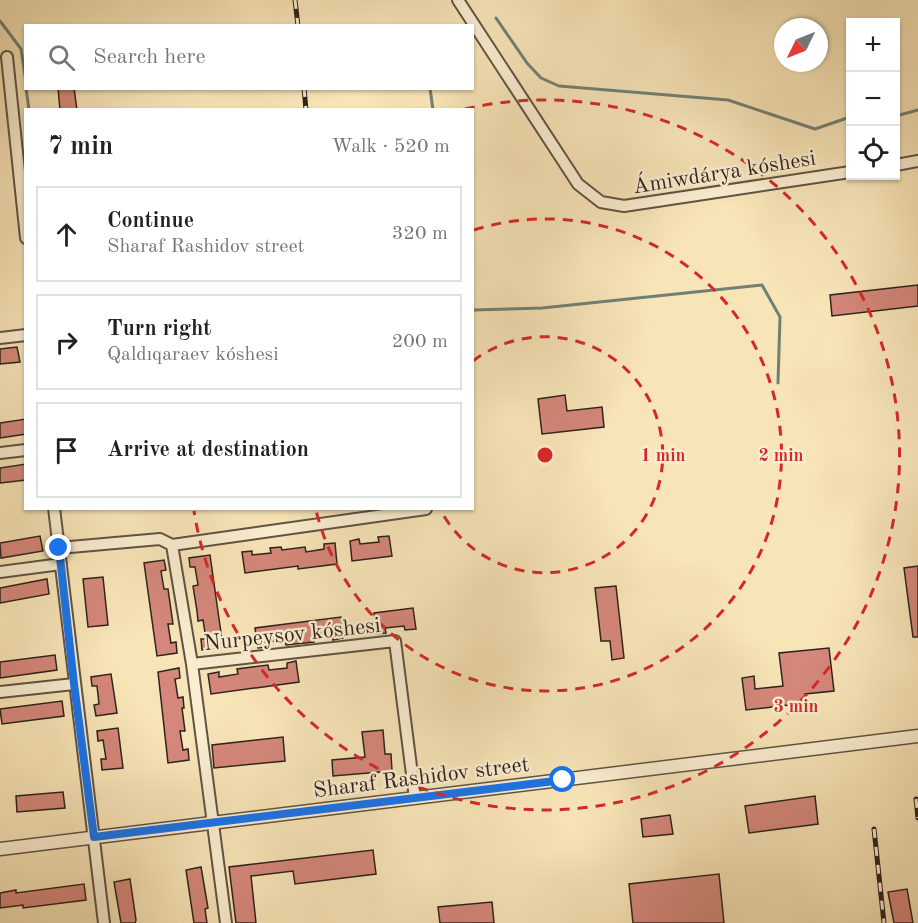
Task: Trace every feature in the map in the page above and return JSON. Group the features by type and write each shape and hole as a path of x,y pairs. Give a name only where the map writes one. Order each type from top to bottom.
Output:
{"street":[{"name":"Ámiwdárya kóshesi","path":"458,0 474,24"},
{"name":"Ámiwdárya kóshesi","path":"474,25 578,184 601,202 624,206 846,173"},
{"path":"7,57 24,219"},
{"path":"900,164 918,161"},
{"path":"0,338 24,334"},
{"path":"0,453 24,450"},
{"path":"54,510 104,923"},
{"path":"59,548 160,539 172,545 419,510"},
{"name":"Nurpeysov kóshesi","path":"172,545 192,664 226,923"},
{"path":"0,572 61,564"},
{"name":"Nurpeysov kóshesi","path":"192,664 395,641 415,798"},
{"path":"0,692 74,684"},
{"name":"Sharaf Rashidov street","path":"0,849 918,736"}],"building":[{"path":"58,90 74,90 77,108 60,108"},
{"path":"918,285 918,306 832,316 830,295"},
{"path":"17,347 20,362 0,364 0,349"},
{"path":"565,395 567,411 602,407 604,427 542,434 538,399"},
{"path":"24,419 24,434 0,438 0,423"},
{"path":"24,464 24,480 0,483 0,468"},
{"path":"40,536 43,551 1,558 0,543"},
{"path":"389,536 392,556 352,561 350,541 359,539 360,544 379,542 378,537"},
{"path":"335,543 337,564 298,569 298,566 245,573 242,552 252,551 252,555 271,553 270,548 281,547 282,550 305,547 306,552 324,549 324,544"},
{"path":"210,555 223,647 202,650 201,639 206,639 203,620 198,621 193,586 198,585 195,567 190,567 189,558"},
{"path":"164,560 166,570 161,571 164,589 168,589 173,624 168,624 171,643 176,642 177,653 157,656 144,563"},
{"path":"918,566 918,637 913,637 904,568"},
{"path":"103,577 108,625 88,627 83,579"},
{"path":"47,579 49,594 0,603 0,588"},
{"path":"616,586 624,658 612,660 610,641 601,641 595,588"},
{"path":"413,608 416,629 405,630 404,626 385,628 386,633 376,634 374,613"},
{"path":"341,617 343,638 333,640 332,635 313,637 314,642 286,645 285,640 267,642 267,647 258,648 255,628"},
{"path":"829,648 834,691 805,694 806,703 746,710 742,678 754,676 755,689 783,686 779,653"},
{"path":"55,655 57,670 0,678 0,662"},
{"path":"296,661 299,682 211,694 208,674 219,672 219,677 238,674 237,669 268,665 269,670 287,668 287,663"},
{"path":"179,668 180,678 175,679 178,698 183,697 185,731 180,731 183,750 188,749 189,760 168,763 158,672"},
{"path":"111,674 117,713 96,716 94,705 99,704 97,686 92,686 91,677"},
{"path":"62,701 64,716 2,724 0,709"},
{"path":"118,728 123,768 102,770 101,759 106,759 103,740 98,741 97,731"},
{"path":"383,730 385,754 391,754 392,771 333,776 332,760 365,757 362,732"},
{"path":"283,737 285,761 214,768 212,745"},
{"path":"63,792 65,808 17,812 16,796"},
{"path":"815,796 818,824 749,833 745,806"},
{"path":"670,815 673,834 643,837 641,819"},
{"path":"373,850 376,874 295,884 293,871 251,876 256,923 236,923 229,867"},
{"path":"201,867 208,908 205,909 207,923 194,923 186,870"},
{"path":"719,874 724,923 633,923 629,884"},
{"path":"130,879 136,920 135,923 121,923 114,882"},
{"path":"84,884 86,900 23,908 23,905 0,908 0,893"},
{"path":"907,889 913,923 894,923 888,892"},
{"path":"492,902 494,923 440,923 438,907"}],"waterway":[{"path":"496,18 527,63 541,78 559,86 728,100 815,129 846,118"},
{"path":"0,21 21,49 24,69"},
{"path":"26,90 29,108"},
{"path":"430,90 433,108"},
{"path":"900,115 918,110"},
{"path":"474,310 542,308 762,285 780,317 778,383"}],"railway":[{"path":"295,0 298,24"},
{"path":"304,90 306,108"},
{"path":"916,799 918,818"},
{"path":"874,829 884,923"}],"route":[{"path":"59,548 94,837 563,780"}]}
